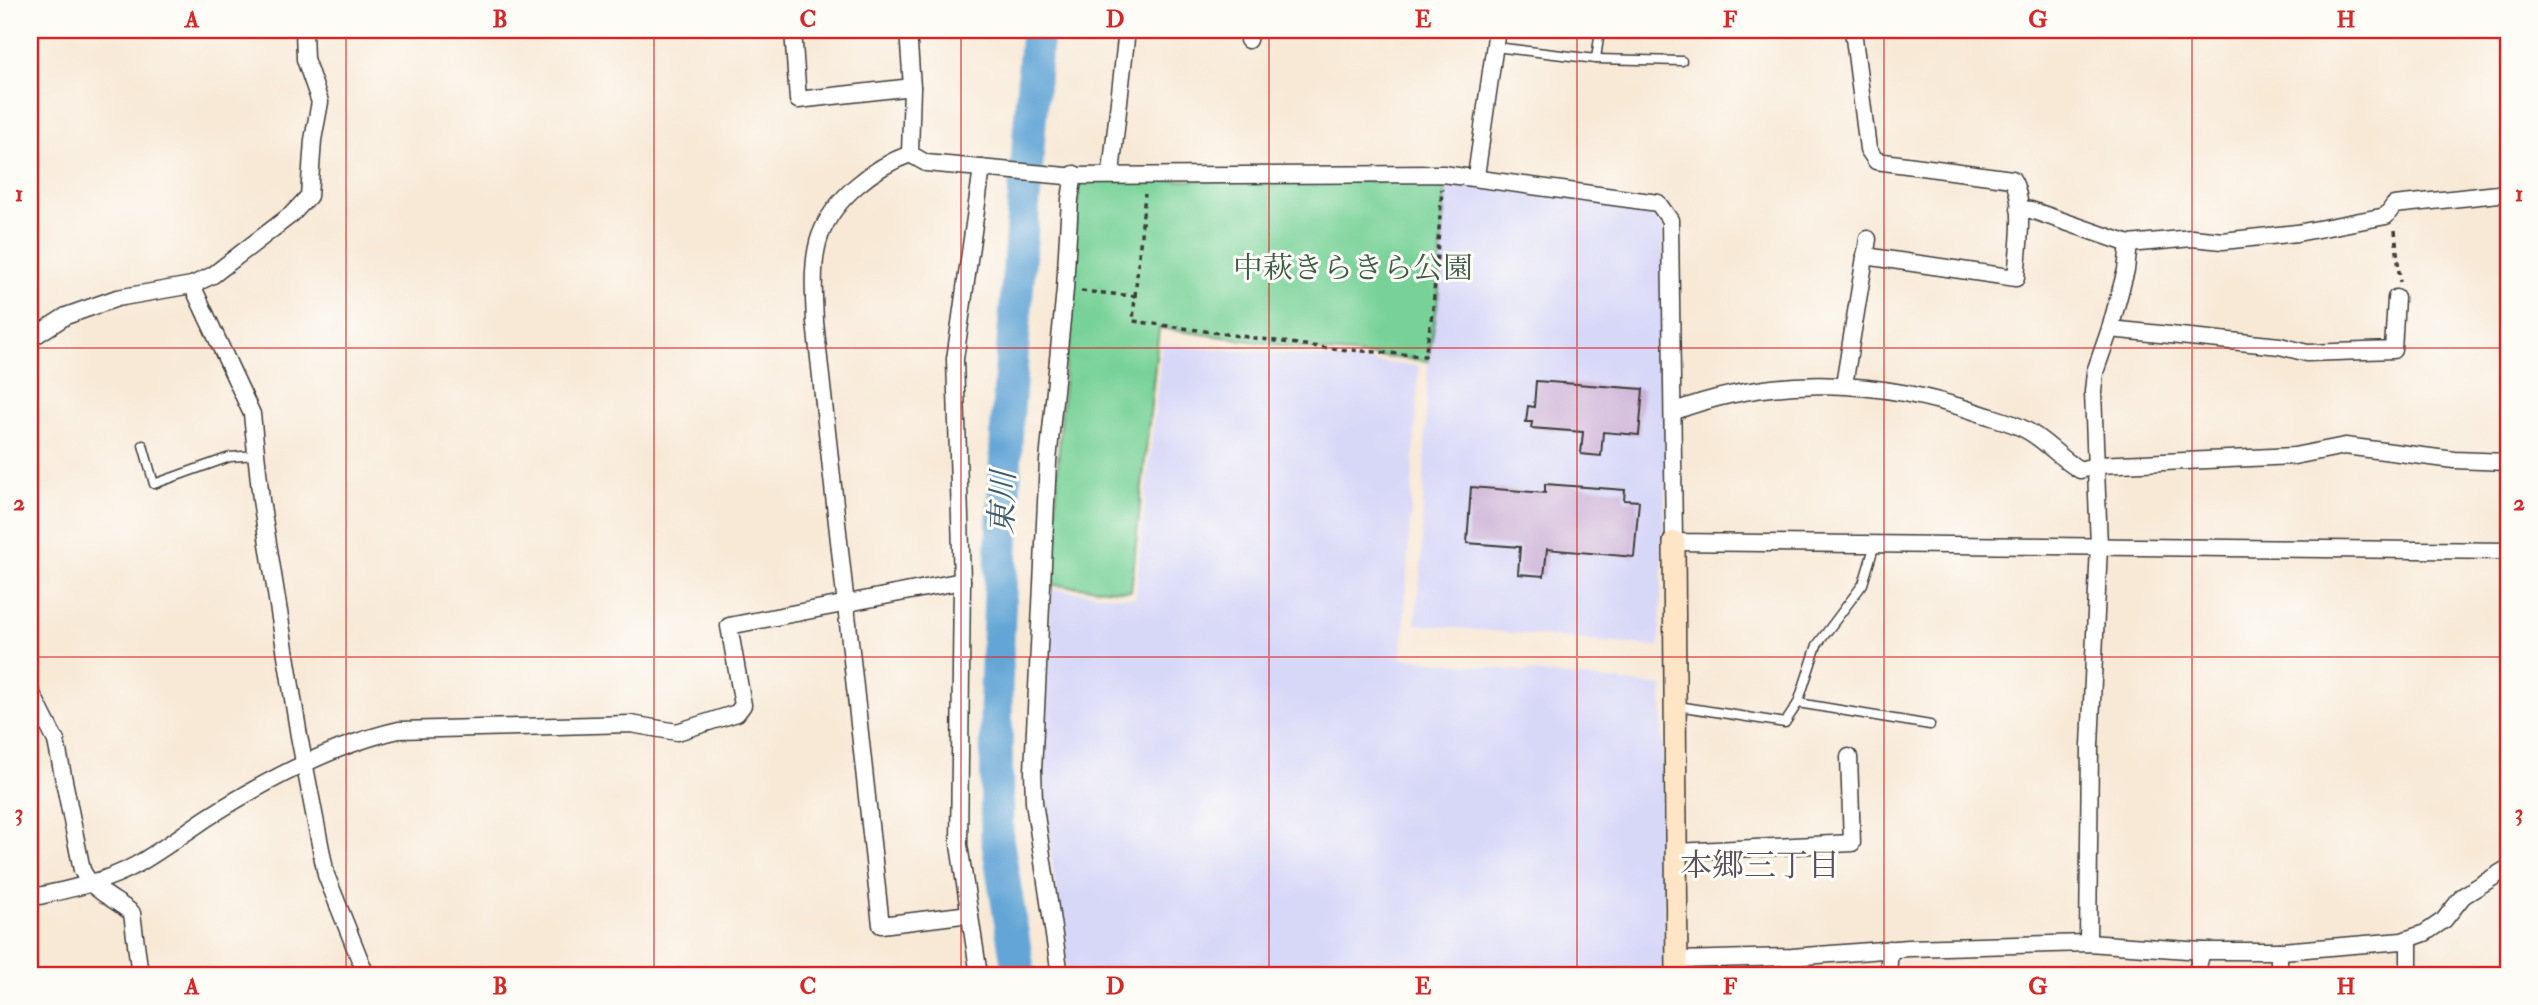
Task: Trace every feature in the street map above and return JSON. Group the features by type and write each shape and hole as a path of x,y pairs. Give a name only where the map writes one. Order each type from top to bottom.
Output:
{"street":[{"path":"30,339 66,316 117,298 192,285 223,267 292,214 309,196 313,139 320,102 305,59 304,30"},
{"path":"793,30 797,100 912,88"},
{"path":"908,30 912,88 910,154"},
{"path":"1111,173 1127,30"},
{"path":"1476,176 1497,30"},
{"path":"1853,30 1868,149 1876,161 2012,180 2018,188 2020,209 2017,278 1864,256"},
{"path":"910,154 926,163 1070,175 1111,173 1476,176 1658,203 1670,220 1675,411 1677,968 1890,949 2088,943 2202,951 2278,951 2409,939 2425,933 2444,920 2463,896 2508,867"},
{"path":"910,154 876,169 830,217 820,237 814,273 822,406 881,925 970,914"},
{"path":"979,975 959,845 962,581 955,359 988,169"},
{"path":"1060,975 1034,802 1033,771 1048,461 1065,289 1070,175"},
{"path":"2020,209 2031,210 2129,244 2192,238 2223,242 2297,233 2386,216 2394,205 2508,193"},
{"path":"1844,385 1868,239"},
{"path":"2088,943 2090,746 2099,546 2098,465 2093,392 2095,372 2110,328 2129,244"},
{"path":"192,285 252,414 256,455 305,764 326,875 366,975"},
{"path":"2110,328 2280,346 2306,353 2393,350 2396,298"},
{"path":"1675,411 1695,404 1785,385 1817,383 1914,393 1966,408 2026,429 2064,461 2080,470 2098,465 2294,456 2345,446 2454,460 2508,462"},
{"path":"1674,542 2508,551"},
{"path":"30,898 88,884 135,866 209,817 305,764 371,736 399,730 631,724 677,732 737,713 743,705 729,626 962,581"},
{"path":"30,690 56,741 68,813 88,884 111,896 132,913 141,975"},
{"path":"1676,852 1852,843 1849,758"},
{"path":"2409,939 2409,975"},
{"path":"1888,975 1890,949"},
{"path":"2196,975 2202,951"},
{"path":"2278,951 2279,975"}],"lane":[{"path":"1596,59 1600,30"},
{"path":"1495,47 1596,59 1682,61"},
{"path":"143,445 154,484 230,457 256,455"},
{"path":"1675,705 1786,723 1798,703 1817,645 1863,584 1875,544"},
{"path":"1798,703 1930,725"}],"path":[{"path":"1152,189 1144,195 1133,321 1326,348 1425,356 1433,308 1442,187 1432,187"},
{"path":"2389,213 2394,218 2401,289 2396,298"},
{"path":"1065,289 1135,296"}],"shaded area":[{"path":"1446,181 1648,209 1663,228 1666,474 1659,647 1415,624 1421,570 1428,361 1438,301"},
{"path":"1162,344 1419,366 1402,658 1662,686 1665,975 1068,975 1041,784 1051,589 1135,598"}],"green space":[{"name":"中萩きらきら公園","path":"1084,180 1446,181 1438,301 1428,361 1328,352 1159,328 1131,591 1053,585 1058,459 1079,185"}],"building":[{"path":"1536,381 1643,389 1639,435 1603,432 1601,456 1581,454 1583,432 1531,428 1532,422 1526,422 1528,406 1534,407"},
{"path":"1545,484 1625,490 1624,500 1639,501 1634,557 1547,549 1544,576 1518,574 1520,547 1467,543 1471,487 1545,493"}],"waterway":[{"name":"東川","path":"1019,975 997,838 996,689 1007,423 1037,30"}],"district":[{"name":"本郷三丁目","path":"1760,866"}]}
